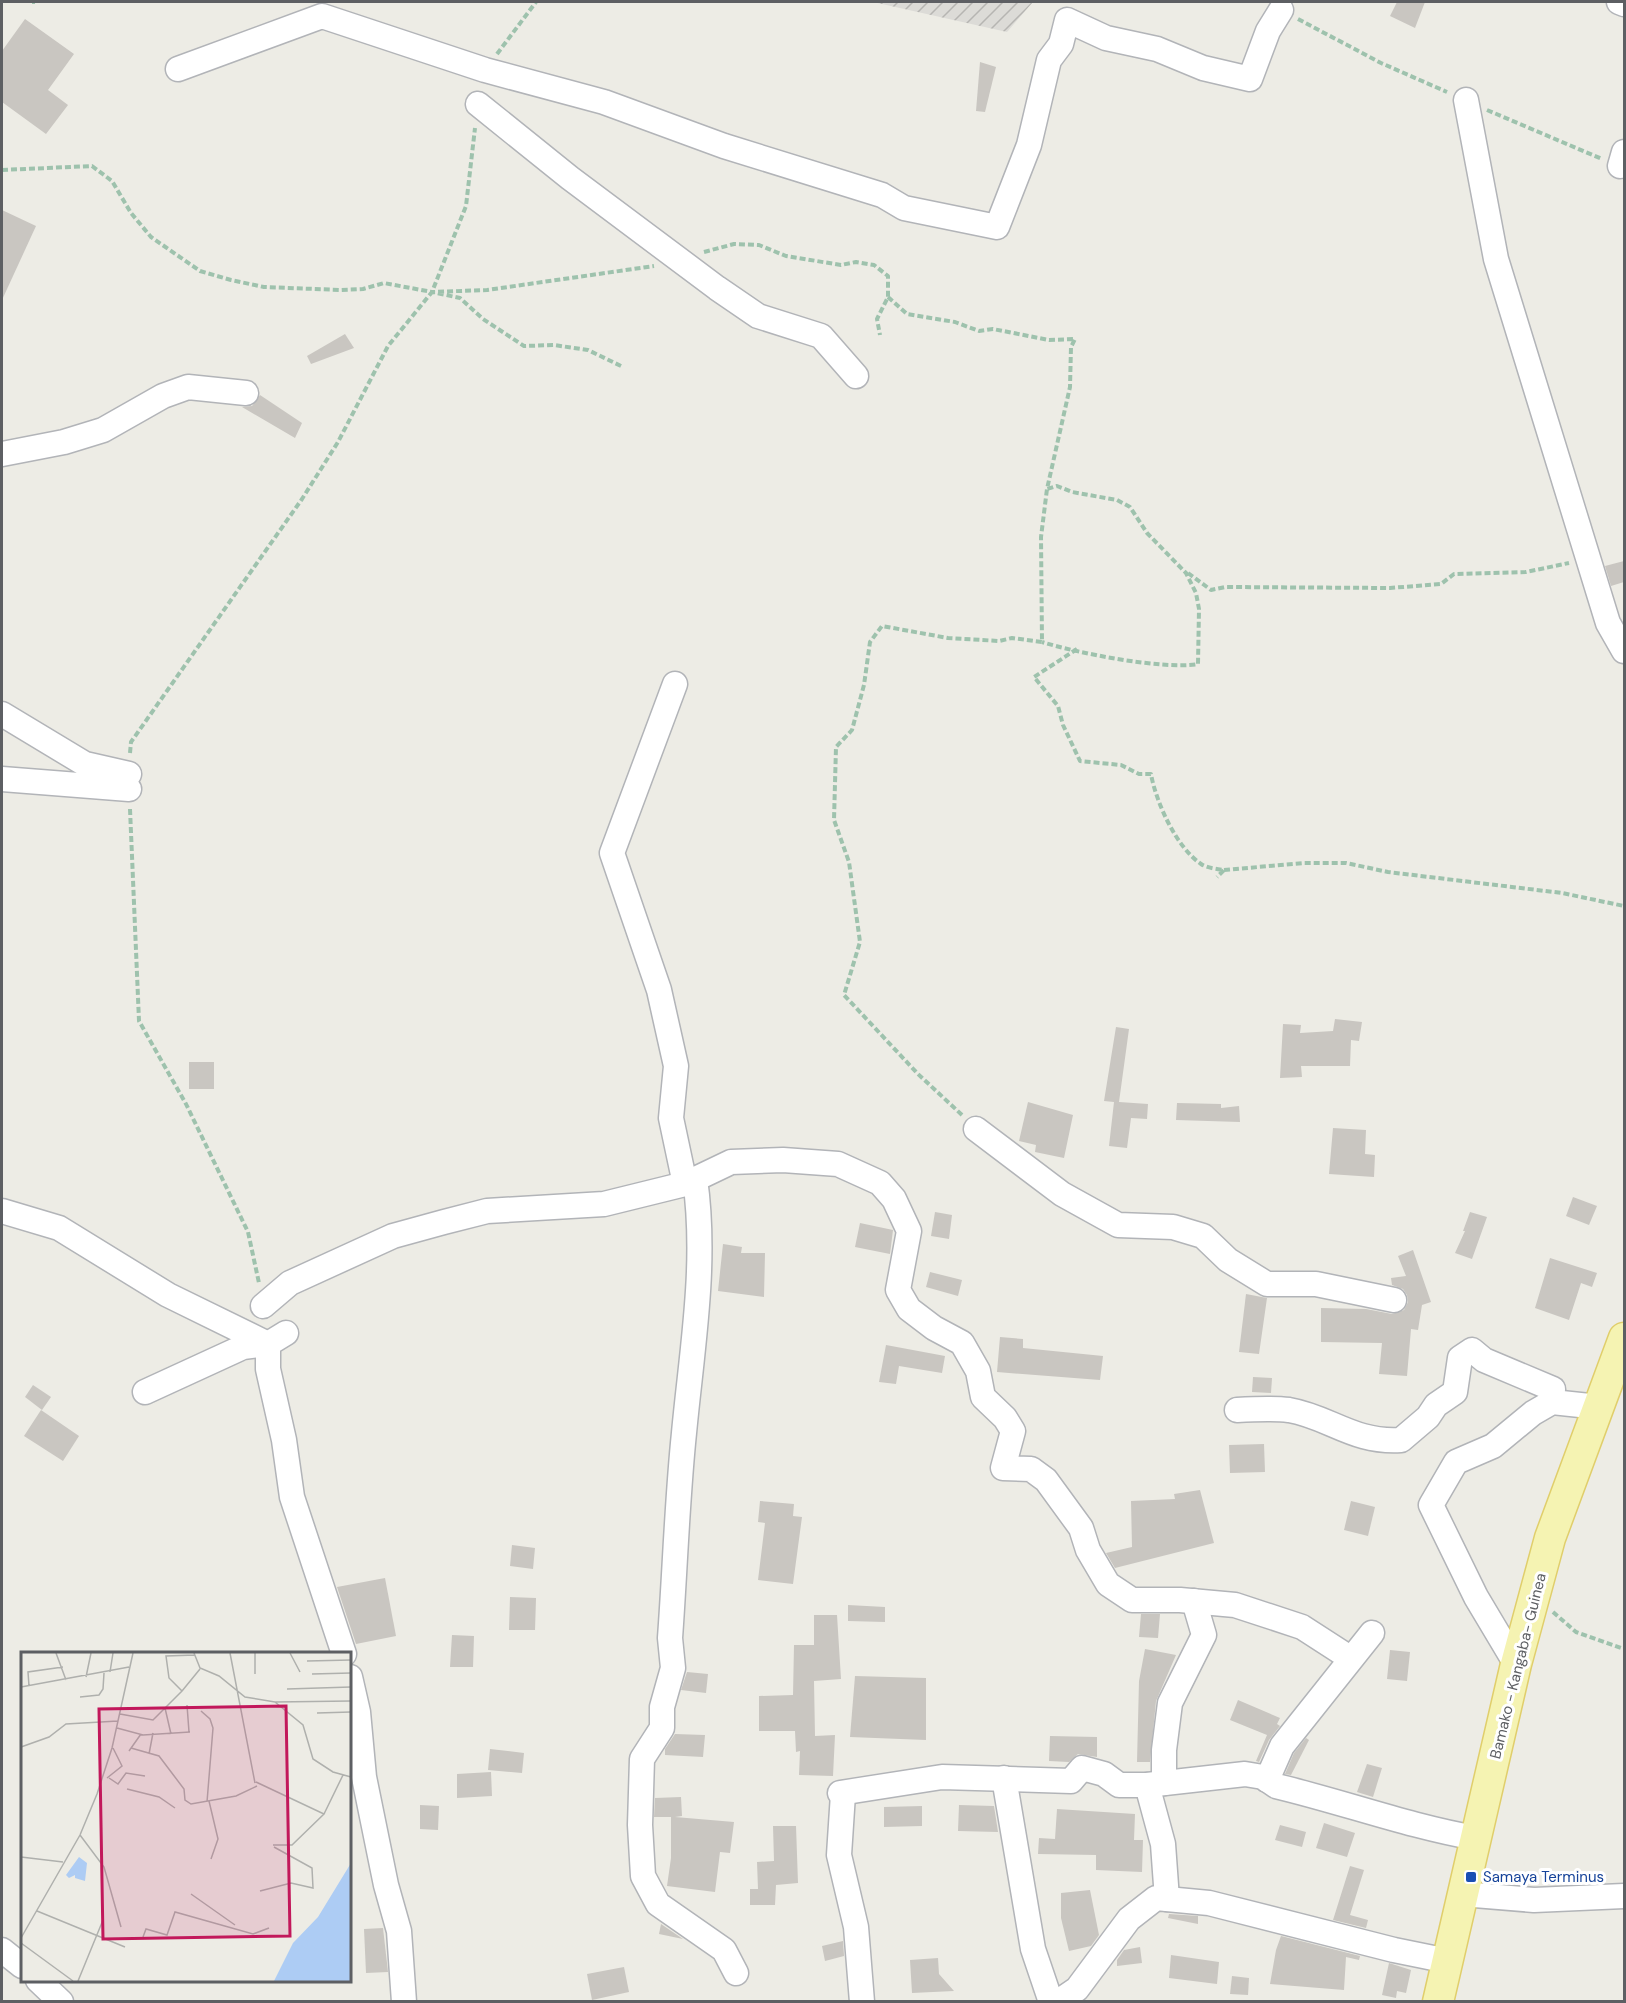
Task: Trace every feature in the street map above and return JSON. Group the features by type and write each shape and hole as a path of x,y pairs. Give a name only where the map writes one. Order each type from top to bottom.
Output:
{"main road":[{"name":"Bamako - Kangaba- Guinea","path":"1438,2001 1516,1664 1550,1538 1624,1338"}],"street":[{"path":"1619,2 1624,4"},
{"path":"178,69 321,16 485,70 604,102 724,146 882,195 904,208 997,227 1029,145 1049,60 1061,44 1067,20 1106,38 1156,49 1203,68 1250,79 1268,31 1281,10"},
{"path":"1466,100 1496,259 1608,623 1624,651"},
{"path":"478,104 678,259 759,316 821,336 856,376"},
{"path":"2,454 64,442 103,429 163,396 188,387 246,393"},
{"path":"675,684 612,853 658,990 674,1055 676,1066 671,1118 701,1221 699,1286 683,1436 670,1638 673,1668 662,1707 662,1728 642,1759 640,1825 643,1876 658,1905 724,1950 736,1973"},
{"path":"2,714 86,764 129,781"},
{"path":"2,779 129,781"},
{"path":"976,1129 1062,1194 1118,1225 1173,1227 1203,1236 1228,1260 1267,1284 1316,1284 1394,1300"},
{"path":"263,1306 290,1283 393,1236 487,1211 604,1204 690,1181 731,1161 783,1160 838,1164 880,1183 894,1199 909,1232 898,1290 909,1309 934,1328 962,1343 978,1371 983,1397 1005,1418 1013,1431 1003,1468 1031,1469 1052,1485 1081,1528 1088,1550 1108,1584 1132,1600 1194,1601 1235,1605 1302,1627 1350,1658"},
{"path":"2,1211 59,1228 168,1295 277,1339"},
{"path":"145,1392 243,1347 277,1339"},
{"path":"277,1339 268,1369 284,1440 292,1497 344,1652"},
{"path":"1237,1410 1290,1410 1356,1436 1380,1441 1401,1440 1428,1417 1436,1405 1455,1392 1460,1358 1472,1350 1484,1360 1553,1389 1552,1402"},
{"path":"1516,1664 1476,1597 1431,1505 1456,1462 1493,1446 1533,1413 1552,1402 1599,1407"},
{"path":"1167,1899 1155,1784 1164,1750 1170,1703 1204,1635 1194,1601"},
{"path":"1267,1780 1282,1746 1372,1633"},
{"path":"351,1681 358,1712 364,1777 386,1886 399,1931 404,2001"},
{"path":"862,2001 856,1927 839,1855 842,1793 942,1777 1071,1781 1082,1768 1104,1774 1119,1785 1155,1784 1245,1774 1267,1780 1276,1786 1331,1799 1436,1831 1476,1838"},
{"path":"1004,1778 1033,1949 1051,2001"},
{"path":"1462,1894 1534,1900 1624,1896"},
{"path":"1058,2001 1077,1989 1129,1919 1156,1898 1209,1903 1394,1950 1448,1961"},
{"path":"2,1950 21,1965"},
{"path":"40,1982 61,2001"}],"path":[{"path":"485,70 536,2"},
{"path":"1281,10 1381,63 1466,100 1622,159"},
{"path":"263,1306 248,1232 186,1104 139,1021 129,781 131,742 302,499 338,442 388,346 432,292 466,206 478,104"},
{"path":"2,170 92,166 112,181 131,213 151,237 200,271 264,287 341,290 363,289 384,283 459,298 483,319 524,346 554,345 588,350 621,366"},
{"path":"432,292 487,290 582,279 653,267 734,244 759,245 797,257 841,265 874,265 888,276 888,297 877,319 880,336"},
{"path":"888,297 907,314 955,322 979,330 993,329 1049,340 1075,339 1071,347 1070,387 1047,489 1041,537 1042,642"},
{"path":"1047,489 1057,486 1072,492 1117,500 1130,507 1147,533 1186,573 1211,590 1225,587 1364,589 1441,584 1455,574 1526,572 1587,558"},
{"path":"976,1129 918,1074 844,995 860,942 849,862 834,820 836,747 852,730 864,685 870,642 882,626 948,638 999,641 1012,638 1042,642 1096,654 1181,667 1198,664 1199,609 1196,593 1186,573"},
{"path":"1077,649 1034,676 1058,706 1063,725 1080,761 1121,765 1139,774 1151,774 1154,791 1168,826 1202,864 1224,870 1304,863 1346,863 1388,872 1562,893 1624,906"},
{"path":"1217,877 1224,870"},
{"path":"1534,1596 1576,1632 1624,1649"}],"shaded area":[{"path":"873,2 1033,2 1007,32"}],"building":[{"path":"1397,2 1425,2 1415,28 1390,16"},
{"path":"25,19 74,54 48,90 68,105 46,134 2,102 2,51"},
{"path":"980,62 996,67 985,112 976,111"},
{"path":"2,210 36,226 2,300"},
{"path":"345,334 354,348 311,364 307,356"},
{"path":"260,395 302,423 295,438 242,407 252,406"},
{"path":"1624,561 1624,582 1611,586 1605,566"},
{"path":"1335,1019 1362,1022 1359,1041 1351,1040 1350,1066 1301,1066 1302,1077 1280,1078 1283,1024 1301,1025 1300,1033 1333,1031"},
{"path":"1116,1027 1129,1029 1119,1102 1148,1104 1147,1119 1131,1118 1127,1148 1109,1146 1114,1102 1104,1101"},
{"path":"189,1062 214,1062 214,1089 189,1089"},
{"path":"1028,1102 1073,1115 1064,1158 1035,1152 1036,1145 1019,1141"},
{"path":"1177,1103 1221,1104 1221,1108 1239,1106 1240,1122 1176,1120"},
{"path":"1333,1128 1366,1130 1365,1154 1375,1155 1374,1177 1329,1174"},
{"path":"1573,1197 1597,1206 1589,1225 1566,1216"},
{"path":"935,1212 952,1215 949,1239 931,1236"},
{"path":"1470,1212 1487,1217 1472,1259 1455,1253 1465,1231 1463,1231"},
{"path":"860,1223 893,1230 890,1254 855,1247"},
{"path":"723,1244 742,1247 741,1253 765,1253 764,1297 718,1291"},
{"path":"1413,1250 1431,1302 1422,1305 1418,1330 1411,1329 1407,1376 1379,1374 1382,1343 1321,1342 1321,1308 1366,1309 1392,1314 1404,1310 1408,1302 1407,1295 1403,1289 1392,1285 1391,1278 1406,1276 1398,1256"},
{"path":"1550,1258 1597,1273 1592,1287 1581,1283 1569,1320 1535,1308"},
{"path":"930,1272 962,1280 958,1296 926,1287"},
{"path":"1246,1294 1267,1298 1259,1354 1239,1352"},
{"path":"1000,1337 1023,1339 1023,1348 1103,1356 1100,1380 997,1372"},
{"path":"886,1345 945,1356 942,1373 899,1366 896,1384 879,1382"},
{"path":"1253,1377 1272,1378 1271,1393 1252,1392"},
{"path":"33,1385 51,1397 42,1410 25,1397"},
{"path":"41,1410 79,1436 63,1461 24,1436"},
{"path":"1264,1444 1265,1472 1230,1473 1229,1445"},
{"path":"1200,1490 1214,1543 1115,1568 1106,1553 1132,1547 1131,1501 1175,1499 1174,1494"},
{"path":"760,1501 794,1504 793,1516 802,1517 793,1584 758,1580 765,1523 758,1522"},
{"path":"1351,1501 1375,1507 1368,1536 1344,1530"},
{"path":"512,1545 535,1548 533,1569 510,1566"},
{"path":"385,1578 396,1636 356,1644 337,1587"},
{"path":"510,1597 536,1598 535,1630 509,1630"},
{"path":"848,1605 885,1607 885,1622 848,1621"},
{"path":"1141,1614 1160,1614 1158,1638 1139,1637"},
{"path":"814,1615 837,1615 841,1679 814,1681 815,1736 835,1735 833,1776 799,1775 800,1751 796,1752 795,1731 759,1731 759,1696 793,1695 794,1645 814,1645"},
{"path":"452,1635 474,1636 473,1667 450,1667"},
{"path":"1145,1649 1176,1655 1156,1701 1150,1762 1137,1762 1139,1681"},
{"path":"1390,1650 1410,1652 1407,1681 1387,1679"},
{"path":"687,1672 708,1674 706,1693 681,1690"},
{"path":"855,1676 926,1678 926,1740 850,1737"},
{"path":"1238,1700 1280,1718 1277,1724 1280,1726 1269,1740 1259,1762 1256,1761 1267,1735 1230,1720"},
{"path":"675,1734 705,1735 703,1757 665,1755 665,1749"},
{"path":"1050,1736 1097,1737 1097,1757 1078,1754 1069,1762 1049,1761"},
{"path":"1306,1738 1309,1740 1291,1775 1285,1774 1294,1753"},
{"path":"490,1749 524,1753 522,1773 488,1770"},
{"path":"1367,1764 1382,1768 1373,1797 1357,1792"},
{"path":"491,1772 492,1796 457,1798 457,1774"},
{"path":"681,1797 682,1816 675,1817 734,1822 730,1853 720,1852 715,1892 667,1886 671,1858 671,1817 654,1817 655,1798"},
{"path":"420,1805 439,1806 438,1830 420,1829"},
{"path":"959,1805 994,1806 998,1832 958,1831"},
{"path":"922,1806 922,1826 884,1827 884,1807"},
{"path":"1057,1809 1135,1814 1134,1840 1143,1840 1142,1872 1096,1870 1096,1855 1038,1854 1039,1838 1055,1839"},
{"path":"1324,1823 1355,1833 1347,1857 1316,1848"},
{"path":"1280,1825 1306,1832 1302,1847 1275,1840"},
{"path":"773,1826 796,1826 798,1883 776,1885 775,1905 750,1905 750,1889 758,1889 757,1862 774,1861"},
{"path":"1350,1866 1364,1870 1350,1915 1368,1920 1366,1928 1333,1920"},
{"path":"1090,1890 1099,1935 1091,1946 1069,1951 1061,1918 1061,1893"},
{"path":"1169,1914 1198,1916 1198,1924 1168,1918"},
{"path":"661,1924 683,1939 659,1934"},
{"path":"383,1928 388,1972 366,1973 364,1929"},
{"path":"1281,1936 1360,1956 1359,1960 1346,1957 1344,1990 1270,1984"},
{"path":"843,1941 844,1956 825,1961 822,1946"},
{"path":"1140,1947 1142,1963 1117,1966 1117,1960 1124,1950"},
{"path":"1171,1955 1219,1962 1217,1984 1169,1978"},
{"path":"938,1958 939,1974 954,1991 912,1993 910,1960"},
{"path":"1389,1963 1411,1970 1406,1993 1397,1991 1396,1998 1382,1995"},
{"path":"624,1967 629,1992 592,2000 587,1974"},
{"path":"1232,1976 1249,1978 1248,1995 1230,1994"}],"place":[{"name":"Samaya Terminus","path":"1471,1877"}]}
